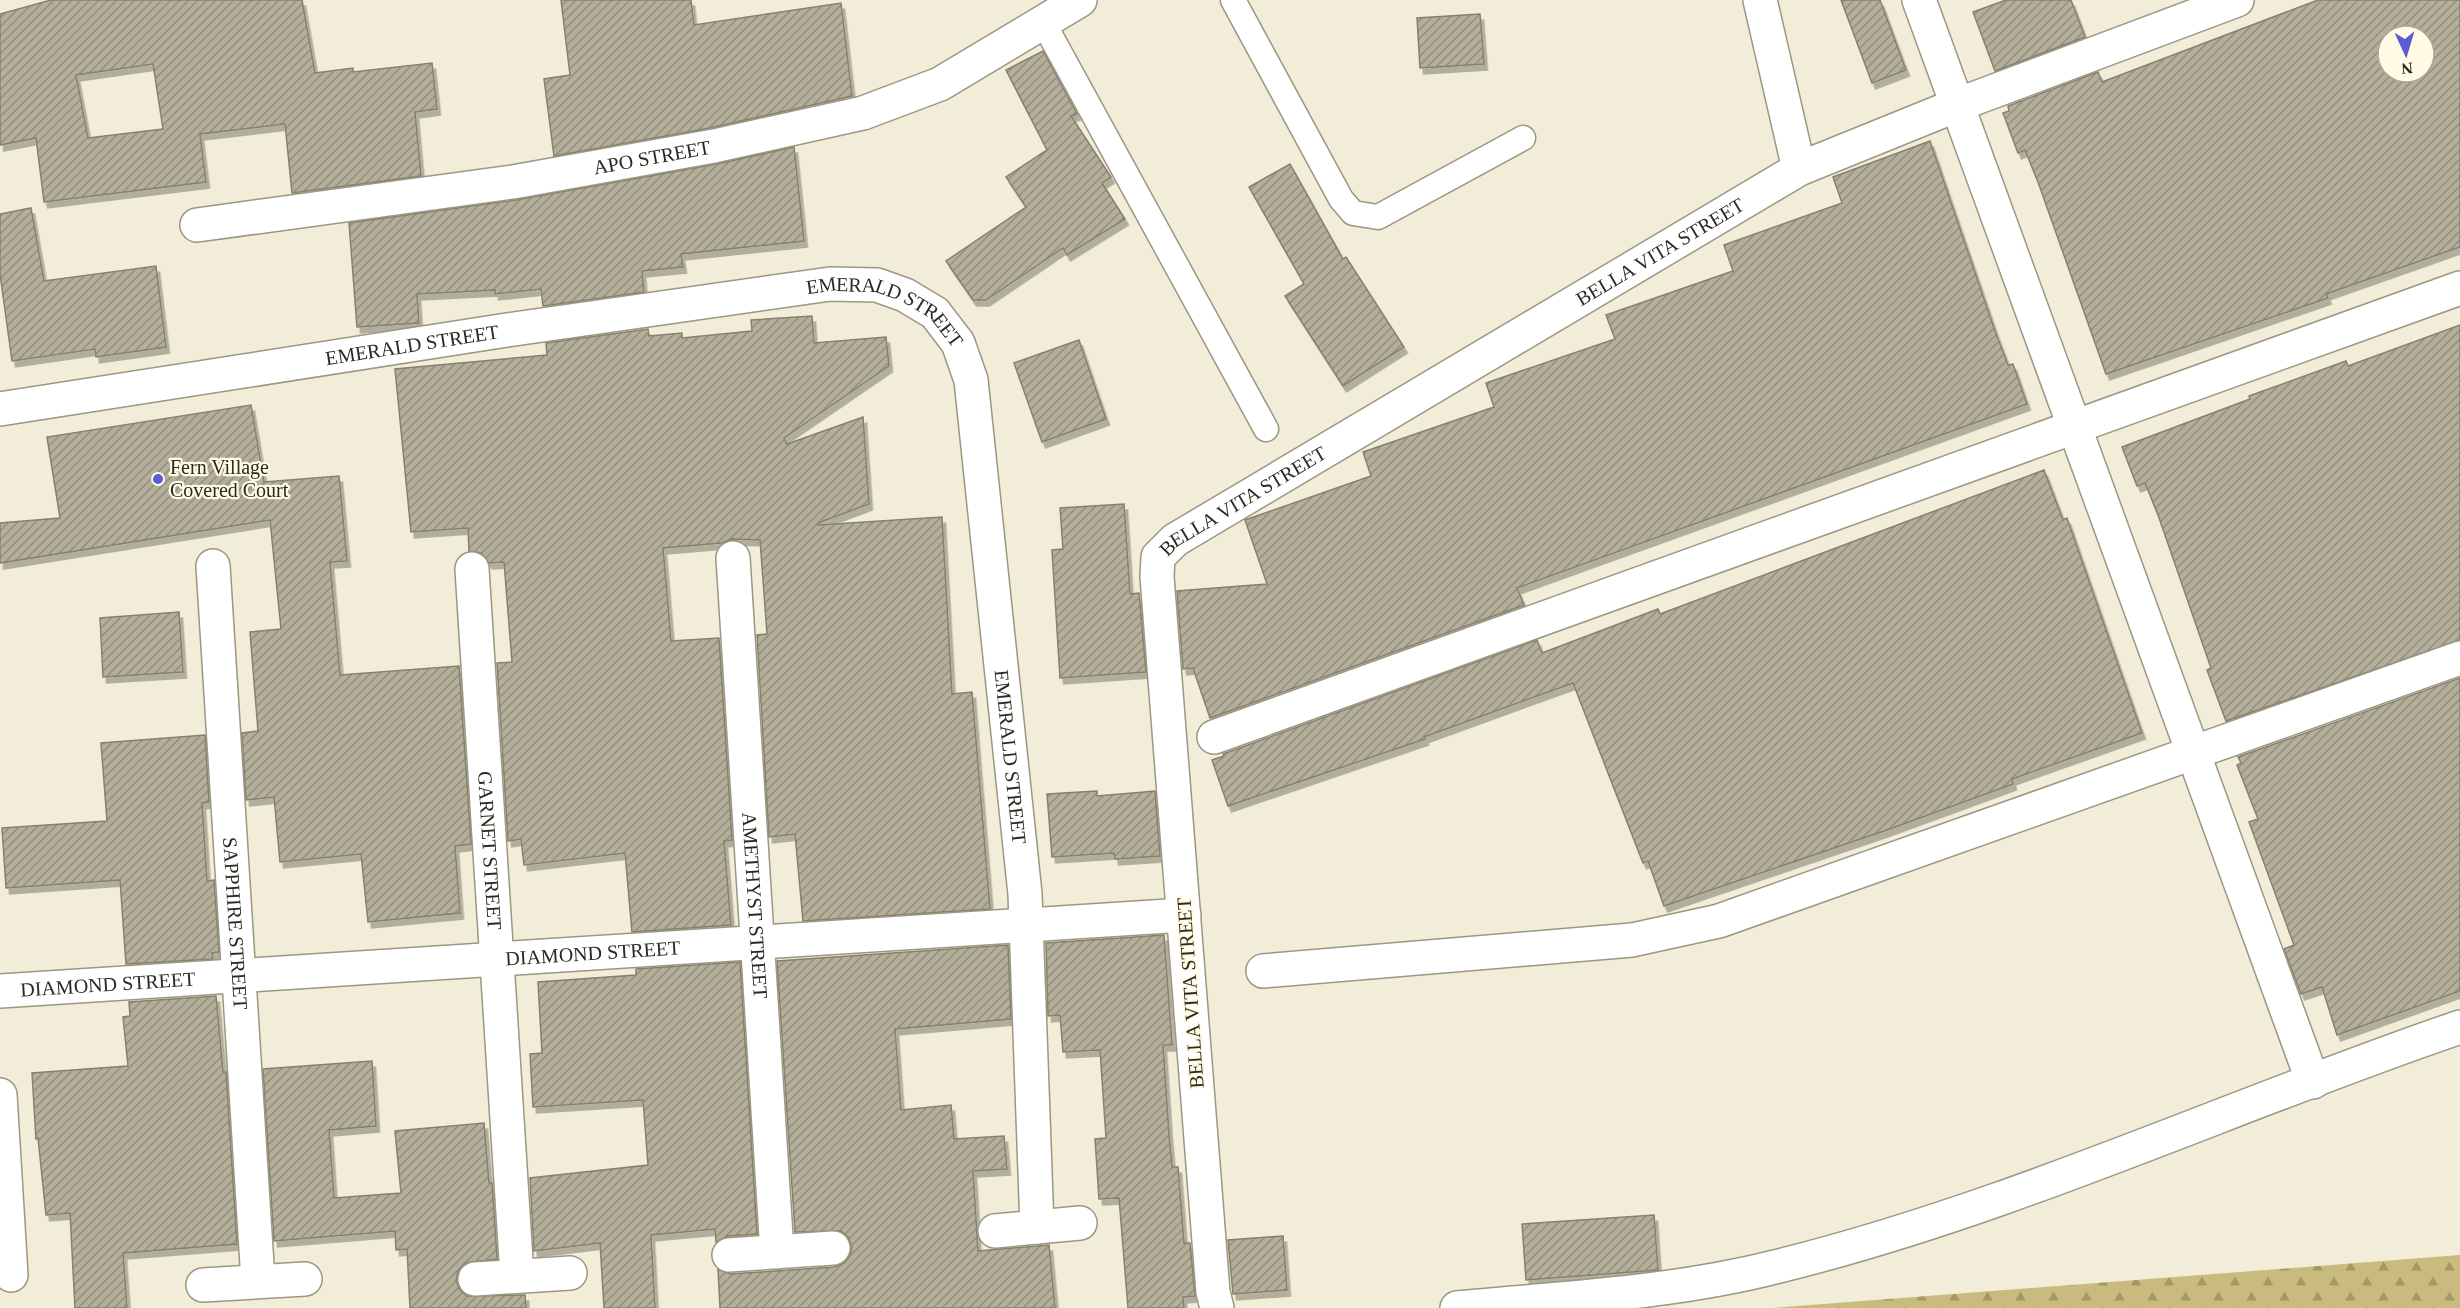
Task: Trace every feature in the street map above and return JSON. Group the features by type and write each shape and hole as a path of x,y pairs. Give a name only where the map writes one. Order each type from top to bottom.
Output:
{"street":[{"name":"APO STREET","path":"197,225 513,182 714,146 863,113 940,84 1080,0"},
{"path":"1760,0 1799,169"},
{"path":"1919,0 2313,1082"},
{"name":"BELLA VITA STREET","path":"1217,1308 1213,1292 1158,557 1175,540 1799,169 1957,105 2237,0"},
{"name":"EMERALD STREET","path":"0,409 507,330 830,284 877,285 905,295 935,313 958,343 971,380 1027,924 1036,1227"},
{"path":"1214,737 2460,288"},
{"name":"AMETHYST STREET","path":"733,558 777,1252"},
{"name":"SAPPHIRE STREET","path":"213,566 258,1281"},
{"name":"GARNET STREET","path":"472,569 517,1276"},
{"path":"1263,971 1632,940 1719,921 2460,658"},
{"name":"DIAMOND STREET","path":"0,991 1184,915"},
{"path":"1457,1308 1677,1285 1772,1268 1841,1250 2023,1191 2460,1027"},
{"path":"0,1095 11,1275"},
{"path":"995,1231 1080,1223"},
{"path":"729,1255 833,1248"},
{"path":"475,1279 570,1273"},
{"path":"203,1285 305,1279"}],"lane":[{"path":"1233,0 1341,199 1353,213 1378,217 1523,138"},
{"path":"1043,22 1266,429"}],"green space":[{"path":"2460,1255 2460,1308 1773,1308"}],"building":[{"path":"51,0 302,0 315,73 353,68 353,72 432,63 437,109 415,112 421,176 292,193 285,124 200,134 206,182 44,202 36,138 0,145 0,14","holes":["153,64 163,129 88,138 76,75"]},
{"path":"561,0 691,0 694,25 841,3 852,96 710,128 554,156 544,79 570,75"},
{"path":"1841,0 1880,0 1906,70 1872,83"},
{"path":"2006,0 2071,0 2085,37 1995,71 1973,12"},
{"path":"2318,0 2460,0 2460,247 2326,294 2328,298 2106,374 2038,182 2025,150 2018,153 2003,113 2009,111 2008,106 2098,72 2102,82"},
{"path":"1480,14 1484,64 1420,68 1417,18"},
{"path":"1043,51 1077,114 1071,116 1111,177 1102,183 1125,219 1067,255 1063,248 986,300 973,300 946,261 1026,207 1006,177 1047,150 1006,70"},
{"path":"1930,141 1995,331 2008,365 2013,364 2027,404 1517,588 1524,605 1210,718 1193,668 1183,669 1177,591 1267,584 1245,520 1371,476 1363,452 1494,407 1486,383 1615,339 1606,315 1733,271 1724,245 1842,203 1833,177"},
{"path":"794,147 804,241 681,254 683,267 642,271 644,292 543,306 541,289 495,294 495,290 417,294 419,323 357,327 349,223 516,200 717,164"},
{"path":"1290,164 1343,259 1346,257 1404,347 1343,386 1285,296 1304,284 1249,187"},
{"path":"31,208 44,281 156,266 166,347 96,357 95,349 12,361 0,274 0,214"},
{"path":"812,316 814,343 886,337 889,366 784,438 787,444 863,417 869,504 818,523 818,525 942,517 952,694 972,692 990,909 803,921 795,834 769,837 757,635 767,634 760,540 731,539 722,543 663,548 671,641 719,638 732,840 724,841 731,925 632,932 625,853 524,865 521,839 508,841 497,663 512,662 504,562 489,563 481,553 469,551 468,528 411,532 395,369 547,355 546,343 648,329 649,336 682,333 682,338 752,331 751,320"},
{"path":"2460,325 2460,640 2226,721 2207,670 2211,668 2158,515 2145,483 2137,486 2122,447 2250,399 2249,396 2346,361 2348,366"},
{"path":"1079,340 1106,419 1042,442 1014,363"},
{"path":"251,405 264,482 339,476 347,561 330,562 340,675 459,666 471,844 455,846 460,913 368,922 361,854 280,862 274,797 246,800 242,733 258,731 250,632 281,629 270,520 0,563 0,523 60,518 47,437"},
{"path":"2044,470 2063,520 2067,518 2142,733 2012,779 2013,784 1887,830 1664,906 1648,861 1643,863 1573,683 1424,737 1425,739 1228,806 1212,760 1224,756 1223,754 1537,640 1542,653 1658,609 1660,614"},
{"path":"1124,504 1130,594 1139,593 1146,672 1060,678 1052,550 1063,549 1060,508"},
{"path":"179,612 183,672 103,677 100,618"},
{"path":"2460,678 2460,991 2337,1035 2322,987 2301,994 2284,949 2294,945 2249,822 2258,819 2237,765 2241,763 2238,757"},
{"path":"205,735 209,802 202,803 207,881 214,880 219,952 212,953 213,959 126,964 120,880 6,888 2,828 107,821 101,743"},
{"path":"1097,791 1097,796 1155,791 1160,856 1115,859 1114,853 1052,857 1047,794"},
{"path":"1164,935 1172,1045 1163,1045 1169,1134 1172,1167 1178,1167 1184,1243 1190,1243 1195,1296 1183,1297 1184,1308 1128,1308 1119,1198 1099,1199 1095,1139 1106,1138 1100,1050 1063,1052 1060,1015 1048,1016 1046,943"},
{"path":"1008,945 1011,1019 895,1029 901,1110 951,1105 954,1139 1004,1136 1007,1169 973,1171 978,1251 1049,1245 1055,1308 720,1308 718,1269 730,1274 834,1267 844,1263 850,1256 852,1247 848,1237 841,1231 795,1232 777,961"},
{"path":"740,962 757,1234 728,1236 716,1242 715,1229 651,1235 655,1308 604,1308 600,1243 534,1251 530,1178 648,1165 643,1100 533,1107 530,1054 542,1053 538,982 636,975 636,969"},
{"path":"216,996 223,1072 226,1072 237,1244 123,1253 127,1308 75,1308 70,1213 46,1215 38,1138 36,1139 32,1073 128,1066 123,1017 130,1016 129,1002"},
{"path":"372,1061 376,1126 329,1130 334,1198 401,1193 395,1131 484,1123 489,1183 492,1183 497,1259 465,1263 458,1271 456,1281 460,1290 467,1296 525,1295 526,1308 410,1308 407,1249 396,1250 395,1231 274,1241 263,1069"},
{"path":"1654,1215 1658,1270 1526,1280 1522,1224"},
{"path":"1283,1236 1287,1290 1233,1294 1228,1240"}],"place":[{"name":"Fern Village Covered Court","path":"158,479"}]}
